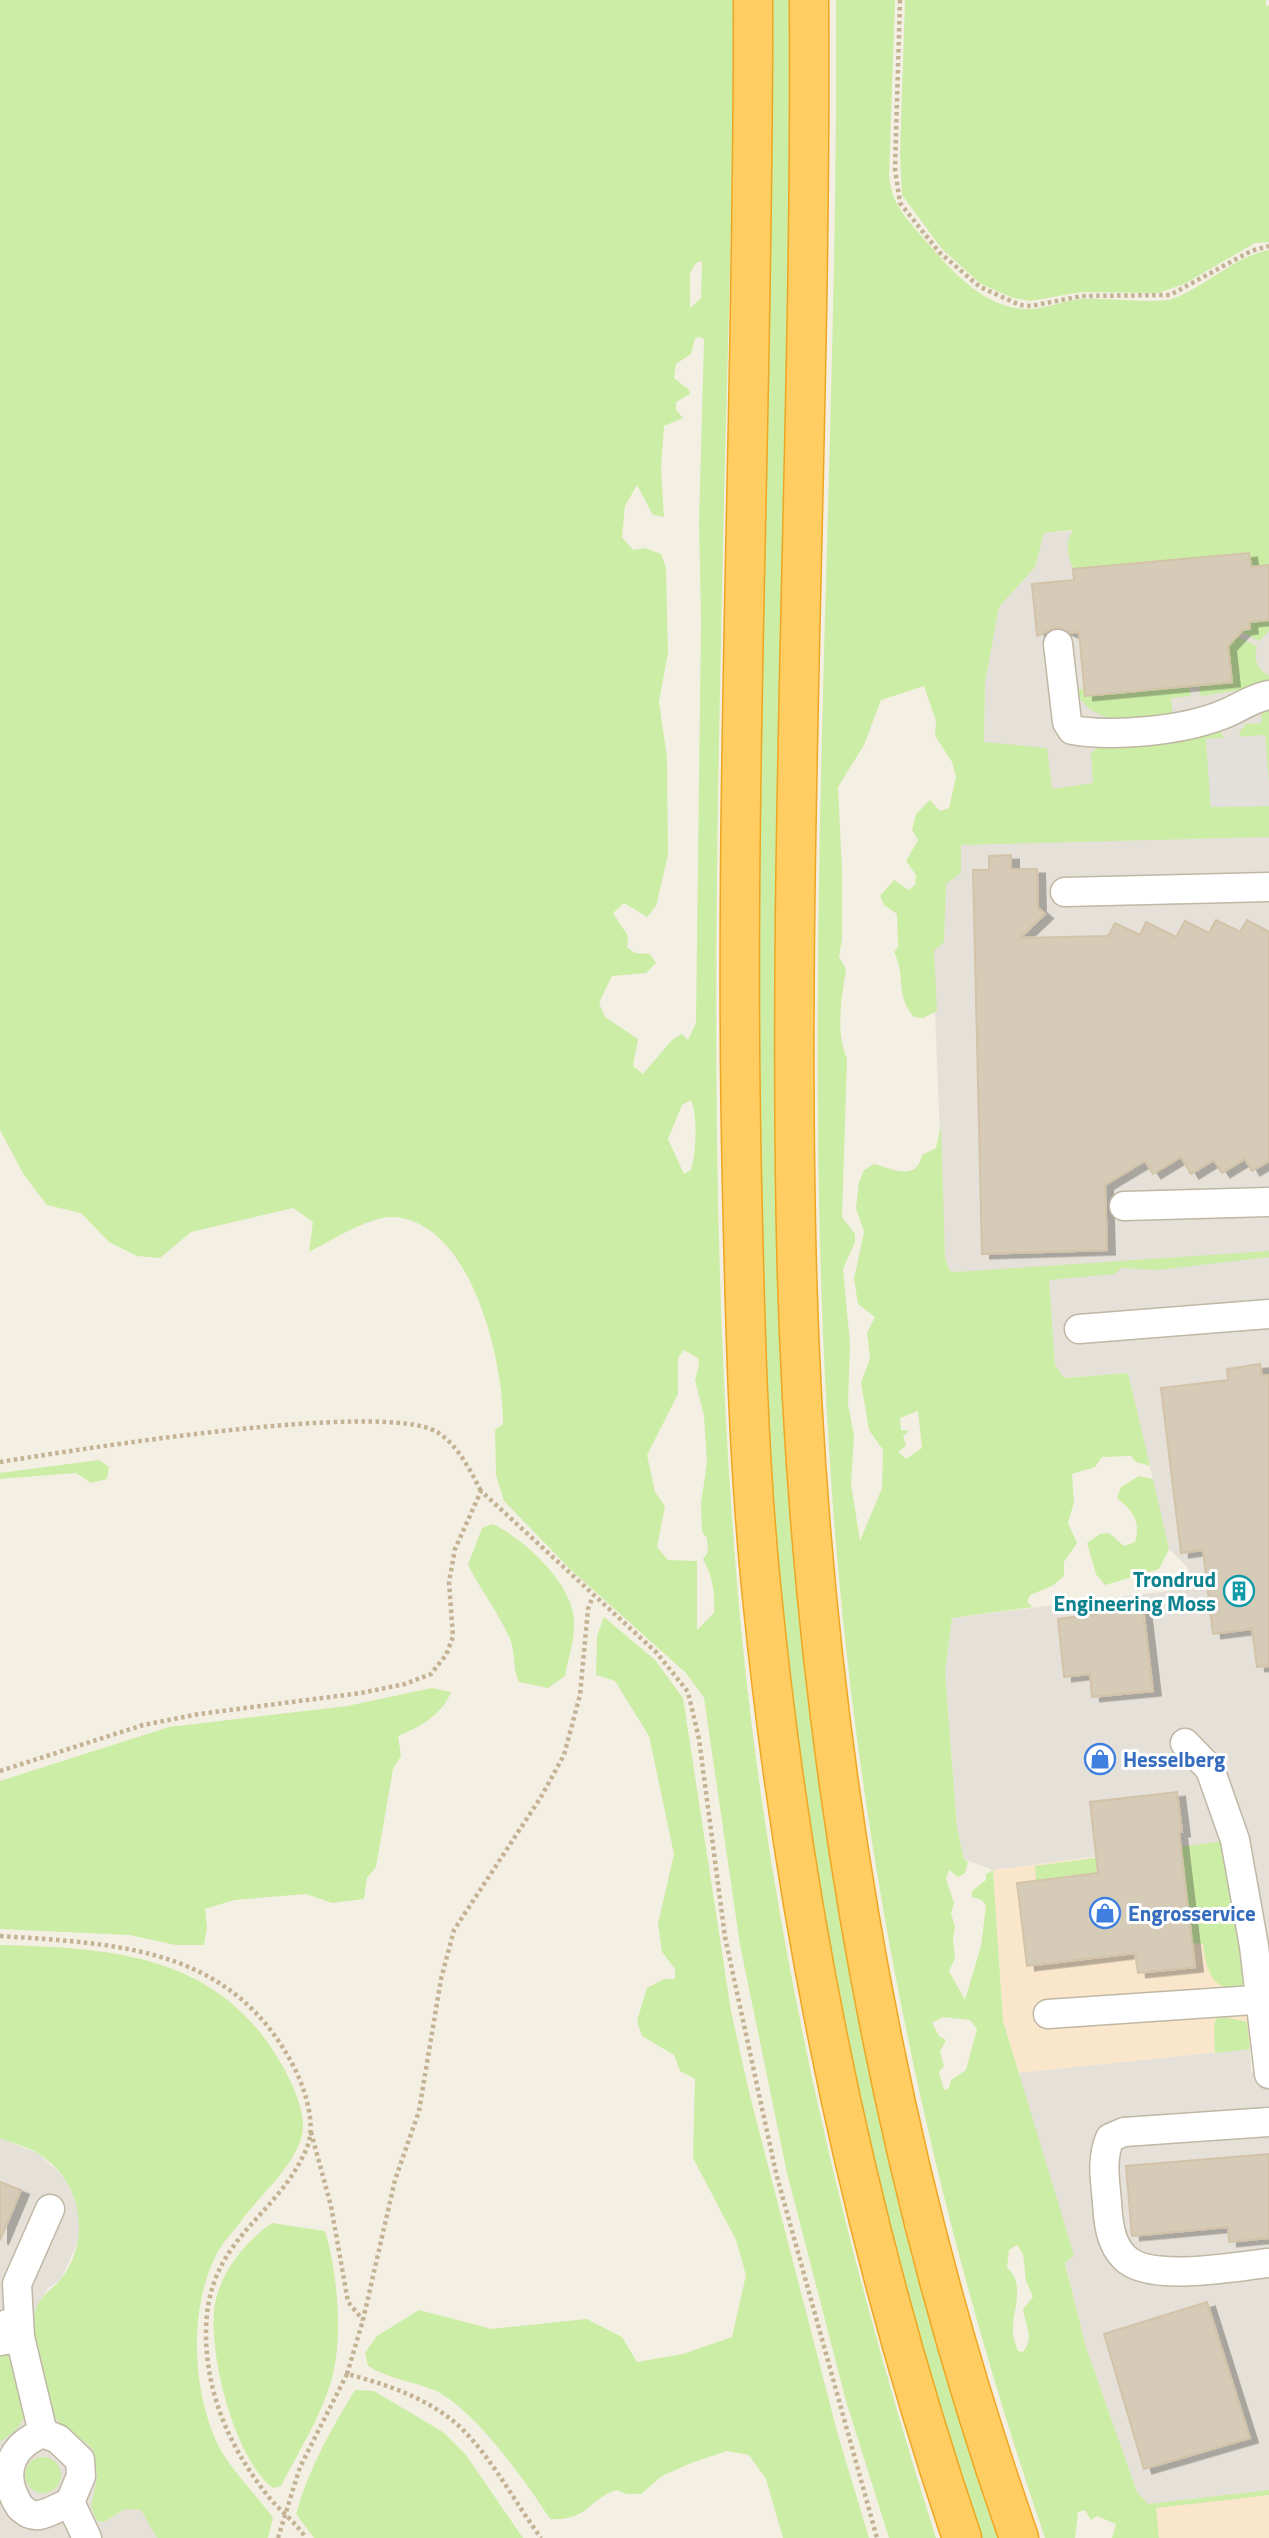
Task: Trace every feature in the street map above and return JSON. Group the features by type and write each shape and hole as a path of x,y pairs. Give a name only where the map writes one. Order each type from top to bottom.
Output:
{"highway":[{"path":"753,0 753,177 739,1069 745,1343 761,1589 783,1779 826,2036 892,2313 962,2538"},
{"path":"809,0 810,107 794,993 797,1278 809,1500 826,1684 848,1850 884,2044 932,2250 970,2386 1019,2538"}],"lane":[{"path":"1058,643 1067,722 1072,730 1110,733 1196,724 1223,715 1252,698 1269,695"},
{"path":"1065,892 1269,887"},
{"path":"1124,1206 1269,1202"},
{"path":"1079,1329 1269,1314"},
{"path":"1185,1743 1210,1769 1222,1794 1235,1840 1265,2000 1269,2074"},
{"path":"1048,2014 1265,2000"},
{"path":"1269,2122 1124,2132 1110,2138 1104,2153 1108,2218 1113,2240 1126,2259 1145,2267 1172,2271 1269,2263"},
{"path":"10,2339 17,2284 50,2209"},
{"path":"0,2317 43,2433"},
{"path":"43,2433 58,2439 80,2460 81,2476 70,2502 41,2515 29,2526 4,2496 2,2462 26,2440 43,2433"},
{"path":"70,2502 87,2538"}],"path":[{"path":"900,0 895,169 897,197 939,252 972,282 1007,302 1031,306 1082,296 1158,297 1182,291 1251,251 1269,246"},
{"path":"0,1462 224,1432 397,1422 437,1433 460,1453 481,1491 657,1653 688,1692 693,1707 725,1937 773,2160 877,2538"},
{"path":"0,1771 143,1725 199,1714 361,1693 405,1685 431,1674 446,1656 453,1637 449,1581 455,1549 481,1491"},
{"path":"278,2538 300,2467 347,2374 363,2320 395,2180 419,2110 441,1979 454,1930 541,1797 565,1755 580,1695 589,1609 593,1596"},
{"path":"0,1936 118,1945 211,1978 239,1996 281,2042 304,2092 311,2131 331,2206 348,2302 363,2320"},
{"path":"306,2538 298,2526 285,2516 264,2492 231,2442 220,2419 211,2377 207,2314 210,2290 226,2256 296,2168 307,2148 311,2131"},
{"path":"347,2374 376,2382 426,2403 458,2426 487,2460 541,2538"}],"shaded area":[{"path":"1269,517 1269,806 1103,810 1052,789 984,743 985,683 999,607 1035,567 1044,533"},
{"path":"1265,735 1269,806 1211,807 1206,739"},
{"path":"1269,837 1269,1958 1129,1852 993,1870 964,1859 957,1828 945,1672 952,1618 1193,1588 1188,1568 1169,1549 1128,1373 1063,1378 1055,1365 1048,1267 950,1271 945,1258 933,961 934,951 944,942 946,884 961,844"},
{"path":"1224,1841 1251,2027 1250,2049 1019,2073 1003,2021 993,1870"},
{"path":"1250,2049 1251,2072 1269,2070 1269,2490 1148,2504 1137,2492 1086,2347 1019,2073"},
{"path":"0,2138 39,2154 69,2182 79,2212 79,2239 61,2279 47,2289 35,2312 44,2390 59,2421 85,2440 94,2451 97,2478 91,2507 104,2522 125,2509 142,2510 157,2538 0,2538"},
{"path":"1269,2490 1269,2538 1159,2538 1148,2504"}],"green space":[{"path":"0,0 733,0 732,188 718,772 716,1042 721,1313 737,1583 749,1705 766,1826 810,2066 867,2303 936,2538 889,2538 846,2401 787,2173 740,1945 704,1698 686,1673 570,1569 504,1501 496,1475 495,1430 503,1424 497,1366 478,1299 463,1268 444,1242 420,1225 393,1217 373,1220 309,1252 313,1222 293,1208 191,1232 160,1258 137,1256 109,1242 81,1213 47,1205 24,1175 0,1130","holes":["702,261 701,298 690,308 690,273 696,263","695,338 704,339 699,522 701,620 696,1023 688,1040 682,1034 672,1040 643,1074 633,1066 638,1039 605,1017 599,1003 612,976 646,973 656,963 650,954 635,953 627,947 628,936 613,913 624,903 647,917 656,906 668,855 667,757 659,702 668,653 666,568 661,554 645,548 633,550 622,537 625,506 637,485 653,515 664,517 661,468 664,426 683,418 676,410 676,402 690,394 689,390 674,378 676,364 691,354","691,1100 695,1125 693,1163 691,1170 684,1174 668,1139 682,1105","684,1350 698,1358 695,1380 704,1416 707,1463 701,1503 702,1532 707,1538 708,1552 703,1559 713,1585 714,1613 697,1630 697,1561 668,1560 657,1547 665,1506 655,1492 647,1455 678,1394 678,1358"]},
{"path":"771,0 794,0 800,1590 1003,2538 977,2538 900,2283 843,2041 794,1743 770,1499 755,1035"},
{"path":"836,0 895,0 889,176 893,195 906,218 935,252 984,296 1013,308 1029,309 1082,299 1169,300 1194,289 1243,259 1269,250 1269,565 1251,567 1249,553 1073,569 1068,545 1073,530 1044,533 1035,567 999,607 985,683 984,742 1047,748 1052,789 1093,783 1091,753 1103,743 1219,730 1224,738 1206,739 1211,807 1269,806 1269,837 961,845 961,873 946,884 944,942 934,951 937,1011 923,1018 914,1017 902,994 900,969 894,952 898,947 897,914 884,905 880,896 894,880 909,890 915,885 916,875 906,861 918,840 912,830 916,814 930,800 940,811 949,808 956,777 952,762 935,736 936,721 924,686 881,700 864,745 838,787 842,870 842,939 839,957 846,969 840,1026 847,1059 842,1217 855,1234 855,1242 843,1269 850,1343 848,1404 854,1436 851,1484 860,1541 882,1488 883,1450 869,1430 861,1383 870,1358 867,1333 875,1317 858,1304 854,1279 864,1232 856,1208 859,1182 864,1170 874,1164 903,1171 915,1168 922,1155 936,1148 941,1125 945,1258 950,1271 1269,1251 1269,1257 1158,1270 1121,1268 1115,1274 1049,1280 1055,1365 1064,1378 1128,1373 1150,1466 1136,1462 1131,1456 1102,1457 1095,1467 1072,1474 1074,1502 1068,1523 1077,1543 1064,1562 1064,1576 1052,1586 1030,1595 1027,1602 1033,1607 952,1618 945,1672 957,1828 964,1859 968,1862 965,1873 958,1877 949,1870 946,1879 954,1903 951,1913 955,1927 955,1958 949,1971 965,2000 981,1946 986,1906 982,1900 972,1897 972,1891 986,1880 986,1874 993,1870 1003,2021 1074,2255 1065,2263 1086,2347 1137,2492 1148,2504 1269,2490 1269,2495 1156,2508 1159,2538 1112,2538 1116,2524 1097,2516 1091,2520 1085,2510 1078,2512 1075,2538 1045,2538 966,2282 933,2153 880,1892 860,1760 832,1494 822,1307 818,1120 818,934 835,187","holes":["918,1411 922,1448 906,1459 898,1452 906,1446 903,1436 909,1431 901,1430 900,1418","943,2017 970,2020 977,2029 966,2070 951,2080 949,2088 944,2090 939,2072 944,2066 940,2052 946,2040 939,2036 932,2023","1017,2245 1023,2254 1026,2281 1033,2297 1023,2309 1029,2336 1023,2352 1018,2351 1013,2334 1017,2290 1013,2275 1007,2268 1009,2250"]},
{"path":"905,0 1266,0 1266,7 1269,5 1269,242 1255,243 1184,284 1158,293 1081,292 1031,301 1013,298 981,284 942,249 902,195 900,155"},
{"path":"1269,620 1269,631 1259,641 1241,632 1249,622"},
{"path":"1227,632 1257,646 1257,663 1269,676 1269,685 1201,696 1198,685 1232,681"},
{"path":"1189,686 1191,696 1171,698 1173,717 1135,720 1110,718 1098,714 1079,697 1079,689 1084,689 1085,696"},
{"path":"1269,708 1269,783 1265,735 1240,737 1239,733 1246,724 1262,723 1261,711"},
{"path":"99,1460 109,1467 107,1479 91,1483 76,1473 0,1479 0,1473"},
{"path":"1139,1476 1153,1479 1169,1549 1159,1569 1105,1585 1096,1574 1087,1543 1100,1534 1109,1533 1124,1546 1135,1542 1137,1528 1134,1517 1117,1498 1121,1487"},
{"path":"493,1524 519,1540 545,1564 557,1578 572,1607 573,1635 565,1676 548,1688 519,1682 510,1639 468,1565 482,1528"},
{"path":"604,1617 655,1660 683,1698 731,2011 750,2096 838,2435 869,2538 783,2538 766,2479 749,2455 727,2451 662,2476 641,2494 627,2494 616,2490 598,2499 580,2514 563,2519 550,2519 498,2447 466,2413 434,2390 368,2366 365,2353 377,2336 419,2310 492,2329 587,2319 622,2337 637,2362 683,2354 732,2337 746,2275 736,2240 693,2158 695,2079 680,2071 674,2055 642,2036 637,2021 647,1988 664,1979 675,1979 675,1969 662,1952 658,1924 674,1854 649,1736 615,1681 596,1675 597,1636"},
{"path":"432,1688 451,1692 436,1714 398,1736 401,1756 393,1769 376,1867 367,1878 364,1899 332,1903 306,1894 234,1900 205,1909 207,1928 204,1945 176,1945 129,1935 0,1929 0,1781 169,1727 347,1706"},
{"path":"1224,1841 1250,1982 1238,1986 1220,1985 1214,1980 1207,1965 1203,1944 1192,1943 1182,1863 1036,1880 1035,1866"},
{"path":"0,1945 83,1949 123,1955 160,1965 195,1979 227,2000 256,2028 282,2065 294,2089 301,2108 303,2126 298,2147 284,2169 218,2251 207,2277 198,2324 198,2372 208,2419 221,2451 273,2518 268,2538 157,2538 141,2510 125,2509 104,2522 97,2521 91,2507 97,2478 94,2451 63,2425 50,2408 36,2349 34,2321 37,2306 71,2263 77,2246 78,2212 65,2179 54,2165 35,2152 0,2138"},
{"path":"1217,2018 1247,2022 1250,2049 1215,2053 1214,2024"},
{"path":"272,2223 325,2231 330,2248 338,2308 337,2349 330,2385 314,2424 281,2486 273,2488 259,2474 246,2454 235,2429 220,2375 214,2324 218,2292 229,2269 244,2248"},
{"path":"0,2351 13,2359 26,2416 16,2430 0,2442"},
{"path":"355,2390 374,2391 443,2432 466,2455 523,2538 314,2538 296,2514 321,2450"},
{"path":"43,2457 56,2462 61,2475 56,2488 43,2493 30,2488 25,2475 30,2462"}],"building":[{"path":"1249,553 1251,567 1269,565 1269,620 1249,622 1250,629 1243,630 1228,646 1232,682 1085,696 1079,632 1070,633 1057,627 1037,636 1032,584 1074,580 1073,569"},
{"path":"1011,855 1011,869 1037,869 1038,908 1045,914 1020,938 1108,936 1115,923 1140,935 1146,922 1176,937 1185,921 1209,933 1216,920 1240,932 1247,920 1269,932 1269,1161 1252,1171 1245,1159 1222,1173 1214,1160 1191,1174 1181,1157 1153,1174 1145,1161 1105,1185 1107,1250 982,1254 973,870 989,870 989,856"},
{"name":"Trondrud Engineering Moss","path":"1260,1364 1262,1376 1269,1375 1269,1666 1257,1667 1252,1629 1213,1634 1203,1550 1181,1553 1161,1388 1228,1380 1227,1369"},
{"path":"1143,1607 1153,1691 1092,1697 1090,1674 1064,1677 1058,1619"},
{"name":"Engrosservice","path":"1177,1792 1182,1832 1179,1832 1195,1967 1138,1973 1135,1953 1027,1966 1017,1883 1098,1873 1090,1802"},
{"path":"1269,2154 1269,2238 1229,2242 1228,2227 1132,2236 1126,2166"},
{"path":"0,2182 21,2190 0,2240"},
{"path":"1207,2302 1250,2438 1144,2469 1104,2334"}],"place":[{"name":"Trondrud Engineering Moss","path":"1239,1591"},
{"name":"Hesselberg","path":"1100,1759"},
{"name":"Engrosservice","path":"1105,1913"}]}
